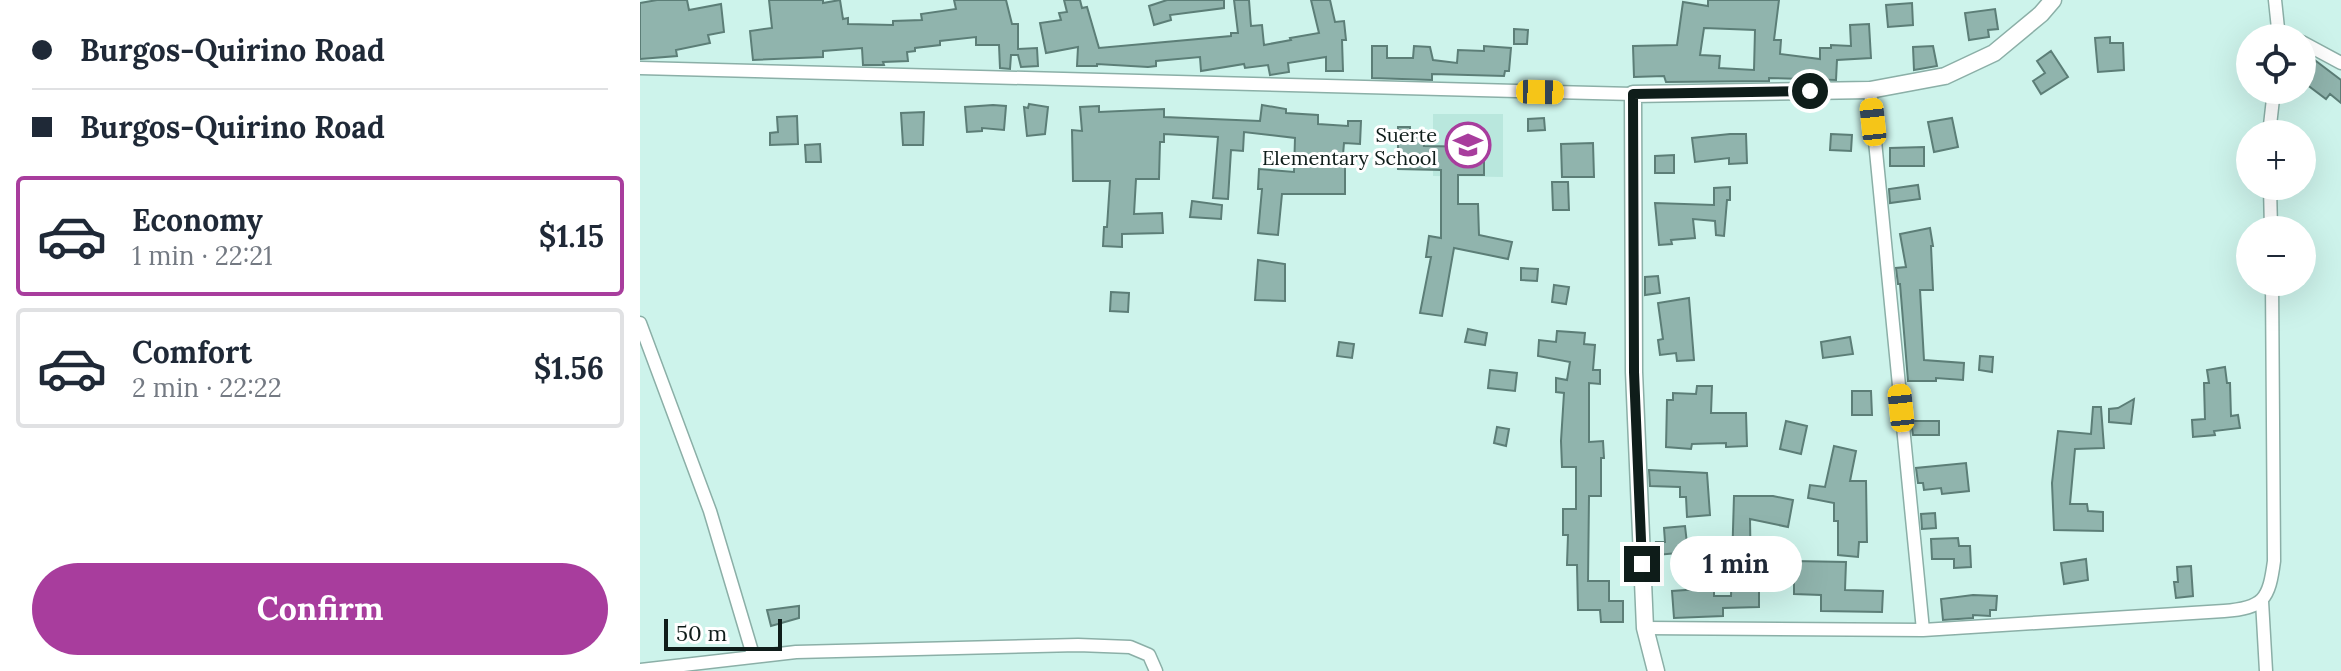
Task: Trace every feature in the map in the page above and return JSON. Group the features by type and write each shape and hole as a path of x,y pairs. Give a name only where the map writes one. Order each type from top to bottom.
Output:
{"street":[{"path":"640,68 1633,94 1870,90 1945,76 1994,53 2053,0"},
{"path":"2275,0 2278,24"},
{"path":"2316,50 2341,63"},
{"path":"1870,90 1923,630"},
{"path":"1633,94 1634,372 1645,628 1656,671"},
{"path":"1645,628 1923,630 2248,609 2262,601 2270,588 2274,561 2272,296"},
{"path":"640,323 710,511 753,655"},
{"path":"2262,601 2266,671"},
{"path":"640,670 753,655 1078,645 1130,647 1149,655 1156,671"}],"shaded area":[{"name":"Suerte Elementary School","path":"1433,114 1503,114 1503,177 1433,176"}],"building":[{"path":"687,0 689,10 721,4 724,32 708,35 710,43 676,50 677,56 640,59 640,3"},
{"path":"769,0 823,0 823,3 840,0 843,19 848,18 848,24 893,25 893,21 922,20 921,14 956,9 954,0 1006,0 1012,24 1018,24 1018,49 1037,48 1038,66 1021,67 1018,55 1011,55 1010,69 1000,68 999,45 976,45 976,37 940,41 940,45 915,48 915,51 907,52 908,61 883,62 884,65 863,65 862,48 823,51 823,57 753,60 750,31 772,28"},
{"path":"1064,0 1080,0 1082,8 1087,7 1099,48 1231,36 1231,33 1238,33 1234,0 1249,0 1251,26 1262,25 1264,45 1291,40 1319,33 1311,0 1330,0 1335,22 1344,21 1343,71 1326,71 1326,57 1288,63 1289,72 1270,75 1268,65 1245,68 1244,64 1201,71 1200,57 1156,61 1156,66 1148,67 1077,66 1078,47 1046,53 1040,23 1061,20 1059,13 1067,12"},
{"path":"1167,0 1224,0 1224,8 1170,15 1171,20 1154,25 1149,6"},
{"path":"1708,0 1779,0 1774,40 1781,40 1780,54 1820,59 1820,48 1851,46 1850,25 1869,24 1871,58 1837,60 1836,80 1769,78 1769,81 1666,82 1664,76 1634,77 1633,46 1677,45 1683,2 1708,6","holes":["1704,28 1755,30 1754,70 1719,68 1720,56 1700,55"]},
{"path":"1912,3 1913,25 1888,27 1886,5"},
{"path":"1995,9 1998,29 1988,30 1989,37 1969,40 1965,13"},
{"path":"1514,29 1528,30 1527,44 1514,44"},
{"path":"2110,37 2110,43 2123,43 2124,70 2098,72 2095,38"},
{"path":"1372,46 1387,46 1387,58 1413,58 1414,46 1430,47 1433,60 1457,63 1458,50 1484,51 1484,46 1511,48 1509,71 1505,71 1504,76 1432,74 1432,80 1372,78"},
{"path":"1933,46 1937,66 1914,70 1913,47"},
{"path":"2051,51 2068,77 2041,94 2033,81 2045,73 2037,61"},
{"path":"2316,61 2341,80 2341,103 2330,94 2326,99 2316,92"},
{"path":"1029,104 1048,107 1045,134 1027,136 1024,107 1028,108"},
{"path":"1262,105 1286,109 1286,113 1318,115 1318,124 1348,126 1348,121 1361,121 1360,144 1344,143 1342,167 1345,167 1345,194 1282,194 1278,235 1258,233 1262,189 1258,189 1259,169 1294,172 1295,138 1244,132 1243,151 1231,150 1228,199 1213,198 1218,137 1164,134 1164,142 1160,142 1159,179 1136,179 1134,214 1162,213 1163,233 1122,234 1122,247 1103,246 1110,181 1073,181 1072,130 1082,131 1080,107 1099,106 1099,112 1164,109 1164,117 1260,121"},
{"path":"1006,106 1004,130 982,128 982,131 967,132 965,107"},
{"path":"924,112 923,145 903,145 901,113"},
{"path":"797,116 798,144 770,145 770,133 778,132 777,117"},
{"path":"1544,118 1545,130 1528,131 1528,119"},
{"path":"1952,118 1958,147 1934,152 1928,122"},
{"path":"1398,127 1410,127 1410,134 1425,135 1424,146 1484,147 1484,175 1458,175 1458,204 1478,204 1479,235 1512,242 1508,259 1454,248 1442,316 1420,313 1431,257 1426,257 1429,236 1441,238 1441,170 1398,169"},
{"path":"1746,134 1747,163 1729,164 1729,158 1695,162 1692,138"},
{"path":"1831,134 1852,135 1851,151 1830,150"},
{"path":"1593,143 1594,177 1562,177 1561,144"},
{"path":"820,144 821,162 806,162 805,145"},
{"path":"1924,147 1924,166 1890,166 1890,148"},
{"path":"1674,155 1674,173 1655,173 1655,156"},
{"path":"1552,182 1568,182 1569,210 1553,210"},
{"path":"1918,185 1920,199 1890,203 1889,189"},
{"path":"1730,187 1724,236 1716,235 1715,221 1693,219 1695,238 1671,240 1672,244 1659,245 1655,203 1714,205 1714,188"},
{"path":"1192,201 1222,205 1221,219 1190,217"},
{"path":"1930,228 1933,290 1920,290 1924,360 1964,363 1963,380 1936,378 1936,381 1908,381 1896,268 1906,267 1900,234"},
{"path":"1258,260 1285,264 1285,301 1255,300"},
{"path":"1521,268 1538,269 1537,281 1521,280"},
{"path":"1658,276 1660,293 1645,295 1645,277"},
{"path":"1554,285 1569,287 1566,304 1552,302"},
{"path":"1111,292 1129,293 1128,312 1110,311"},
{"path":"1689,298 1694,360 1677,361 1676,353 1660,355 1658,340 1663,339 1658,303"},
{"path":"1468,329 1487,333 1485,345 1465,342"},
{"path":"1557,331 1585,333 1584,344 1595,345 1593,370 1600,370 1600,384 1589,383 1589,442 1603,441 1604,458 1601,458 1601,496 1589,496 1588,581 1609,581 1609,601 1623,601 1623,622 1601,622 1600,610 1578,610 1577,565 1567,565 1568,535 1563,535 1563,509 1576,509 1576,467 1562,467 1564,393 1556,392 1556,378 1567,380 1570,362 1538,356 1539,340 1556,342"},
{"path":"1850,337 1853,354 1823,358 1821,342"},
{"path":"1339,342 1354,344 1352,358 1337,356"},
{"path":"1980,356 1993,357 1992,372 1979,370"},
{"path":"2225,367 2227,383 2230,383 2231,416 2238,415 2240,428 2193,437 2192,420 2205,419 2204,383 2209,383 2207,370"},
{"path":"1490,370 1517,373 1515,391 1488,388"},
{"path":"1697,386 1712,386 1711,413 1746,413 1747,446 1726,447 1726,443 1692,444 1691,449 1666,447 1667,400 1673,400 1673,393 1696,394"},
{"path":"1852,391 1871,391 1872,415 1852,415"},
{"path":"2134,399 2131,424 2109,422 2109,409 2118,408"},
{"path":"2093,407 2101,407 2104,448 2075,449 2070,504 2087,504 2088,511 2103,512 2103,531 2054,530 2052,483 2058,431 2091,434"},
{"path":"1786,421 1807,426 1801,454 1780,449"},
{"path":"1911,421 1939,421 1939,435 1913,435"},
{"path":"1497,427 1509,429 1506,446 1494,443"},
{"path":"1834,446 1856,451 1850,481 1866,481 1867,542 1859,542 1858,557 1838,555 1838,521 1834,521 1834,503 1808,498 1810,485 1825,487"},
{"path":"1966,463 1969,491 1942,494 1941,488 1924,490 1923,483 1918,483 1916,468"},
{"path":"1649,470 1707,473 1710,515 1687,517 1686,497 1680,497 1680,487 1650,486"},
{"path":"1734,496 1773,496 1793,500 1788,527 1750,519 1751,583 1759,583 1759,607 1723,608 1723,616 1674,618 1672,591 1714,588 1714,596 1731,596"},
{"path":"1935,513 1936,528 1922,529 1921,514"},
{"path":"1685,526 1688,552 1657,555 1656,542 1665,542 1664,528"},
{"path":"1958,538 1959,546 1970,546 1971,567 1954,568 1954,559 1932,559 1931,539"},
{"path":"2086,559 2088,580 2064,584 2061,563"},
{"path":"1794,561 1846,562 1845,590 1883,591 1882,612 1821,611 1821,595 1794,594"},
{"path":"2191,566 2193,596 2176,598 2174,582 2178,582 2177,567"},
{"path":"1997,596 1996,610 1990,610 1990,616 1973,615 1973,618 1943,620 1941,599"},
{"path":"799,606 799,618 771,626 767,610"}],"place":[{"name":"Suerte Elementary School","path":"1468,145"}],"route":[{"path":"1642,564 1634,372 1633,94 1810,91"}]}
